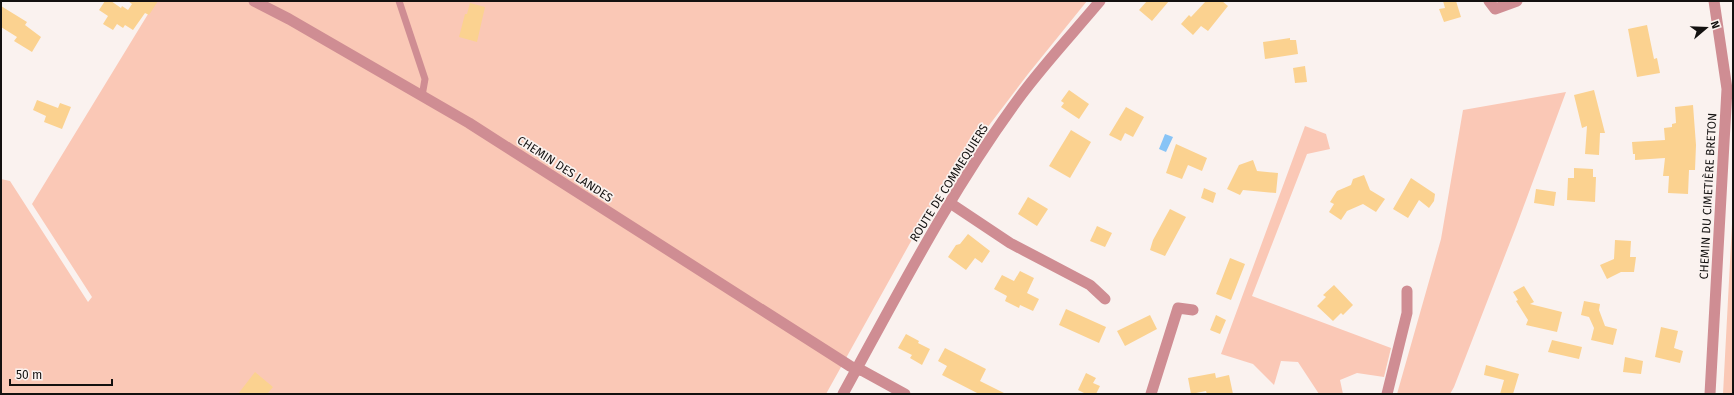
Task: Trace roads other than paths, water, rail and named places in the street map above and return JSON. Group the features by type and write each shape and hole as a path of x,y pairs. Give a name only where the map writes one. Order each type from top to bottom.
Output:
{"street":[{"name":"CHEMIN DES LANDES","path":"254,1 289,19 476,127 856,369 863,370 905,394"},
{"name":"ROUTE DE COMMEQUIERS","path":"843,394 901,284 984,149 1023,93 1100,1"},
{"path":"1489,1 1495,9 1517,1"},
{"name":"CHEMIN DU CIMETIÈRE BRETON","path":"1710,394 1727,89 1714,1"},
{"path":"950,203 1010,243 1090,285 1105,299"},
{"path":"1387,394 1407,313 1407,291"},
{"path":"1151,394 1178,308 1193,310"}],"lane":[{"path":"399,1 425,79 422,96"}],"water":[{"path":"1165,134 1173,137 1166,152 1159,149"}]}
